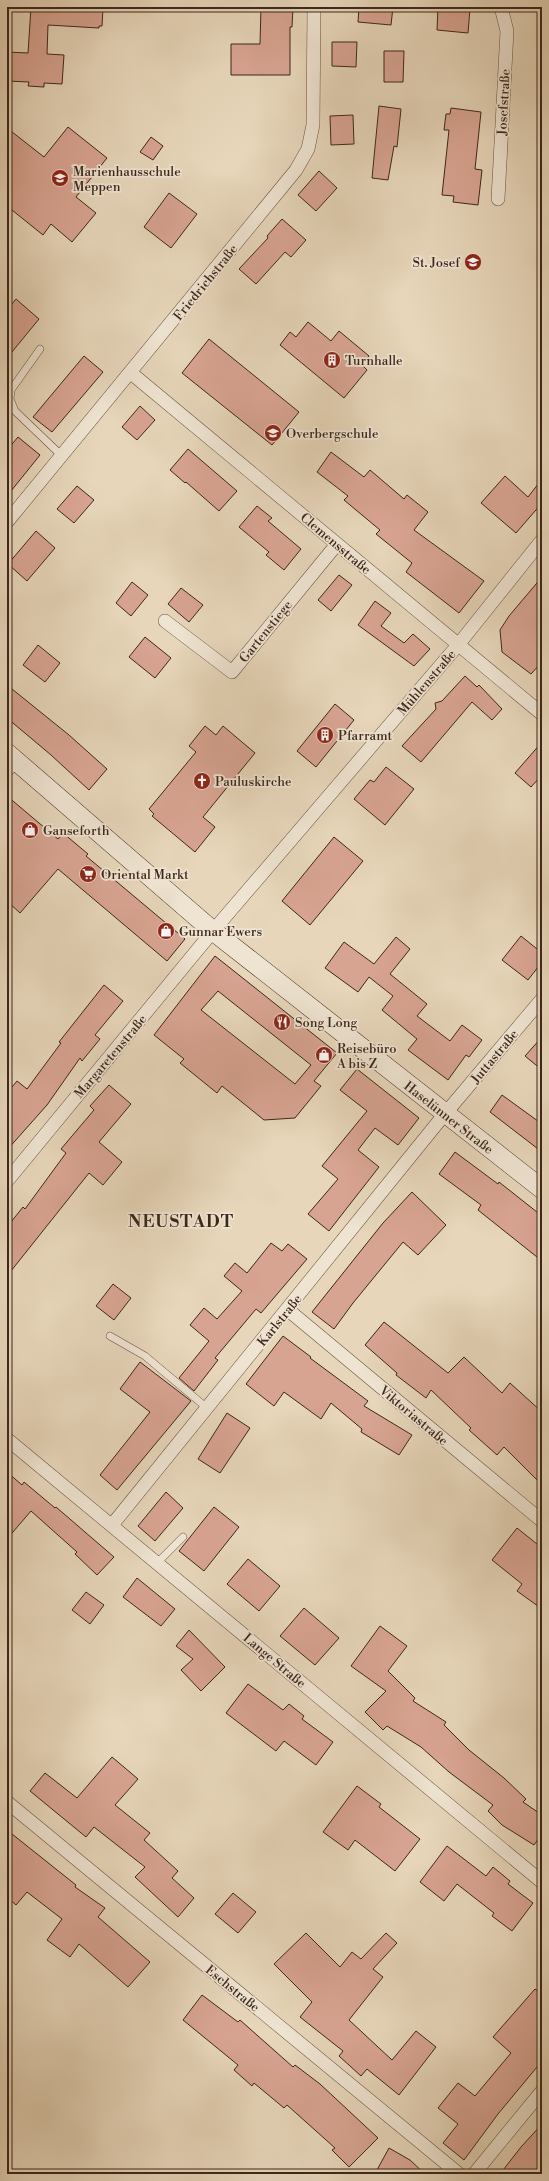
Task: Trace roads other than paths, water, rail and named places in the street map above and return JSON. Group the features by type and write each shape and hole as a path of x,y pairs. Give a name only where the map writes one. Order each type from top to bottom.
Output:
{"street":[{"name":"Friedrichstraße","path":"7,522 131,373 296,170 308,149 313,125 314,7"},
{"name":"Josefstraße","path":"498,199 507,31 501,7"},
{"name":"Clemensstraße","path":"131,373 542,714"},
{"name":"Mühlenstraße","path":"213,931 458,645 542,540"},
{"name":"Gartenstiege","path":"165,621 232,672 337,544"},
{"name":"Haselünner Straße","path":"10,761 213,931 542,1189"},
{"name":"Margaretenstraße","path":"7,1181 213,931"},
{"name":"Juttastraße","path":"445,1114 542,999"},
{"name":"Karlstraße","path":"112,1525 445,1114"},
{"name":"Viktoriastraße","path":"287,1309 542,1521"},
{"name":"Lange Straße","path":"7,1440 112,1525 542,1882"},
{"name":"Eschstraße","path":"7,1802 459,2174"},
{"path":"474,2174 542,2091"}],"lane":[{"path":"40,349 11,390 10,399 15,411 62,456"},
{"path":"110,1336 145,1356 208,1408"},
{"path":"157,1563 183,1537"}],"place":[{"name":"Marienhausschule Meppen","path":"60,178"},
{"name":"St. Josef","path":"473,262"},
{"name":"Turnhalle","path":"332,360"},
{"name":"Overbergschule","path":"273,433"},
{"name":"Pfarramt","path":"325,735"},
{"name":"Pauluskirche","path":"202,781"},
{"name":"Ganseforth","path":"30,830"},
{"name":"Oriental Markt","path":"88,874"},
{"name":"Gunnar Ewers","path":"166,931"},
{"name":"Song Long","path":"282,1022"},
{"name":"Reisebüro A bis Z","path":"324,1055"}],"district":[{"name":"NEUSTADT","path":"181,1221"}]}
